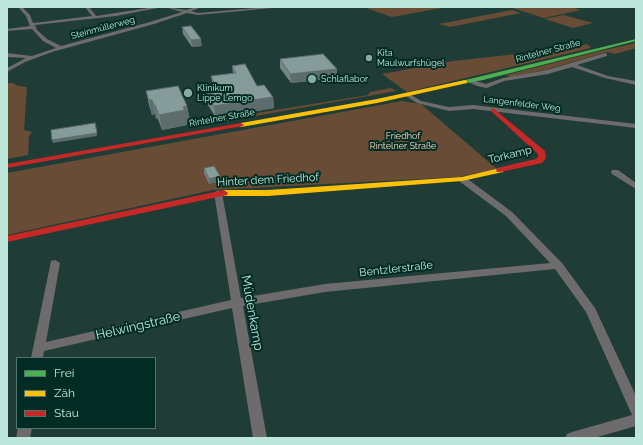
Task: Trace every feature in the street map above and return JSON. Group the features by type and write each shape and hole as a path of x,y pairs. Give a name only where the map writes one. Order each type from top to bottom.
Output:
{"main road":[{"name":"Rintelner Straße","path":"7,166 408,95 601,47 636,40"},
{"name":"Torkamp","path":"462,179 533,163 542,158 542,153 538,149 493,110"},
{"name":"Hinter dem Friedhof","path":"7,239 218,193 268,193 462,179"}],"street":[{"path":"20,7 45,40 61,48"},
{"path":"87,7 95,18"},
{"path":"7,30 161,7"},
{"path":"167,7 186,12 208,14 281,7"},
{"name":"Steinmüllerweg","path":"33,57 152,23 200,7"},
{"path":"7,55 33,57"},
{"path":"467,81 487,86 500,81 548,72 605,55"},
{"path":"7,70 33,57"},
{"path":"572,65 607,77 636,83"},
{"name":"Langenfelder Weg","path":"408,95 419,102 437,107 462,109 473,107 636,126"},
{"path":"615,172 636,187"},
{"path":"462,179 509,214 558,265 591,311 636,411"},
{"name":"Müdenkamp","path":"218,193 260,438"},
{"name":"Helwingstraße","path":"55,263 38,353 236,303"},
{"name":"Bentzlerstraße","path":"236,303 325,288 558,265"},
{"path":"572,438 636,420"}],"green space":[{"path":"363,7 447,7 392,17"},
{"path":"509,7 571,7 581,10 544,18"},
{"path":"512,10 521,13 450,27 439,24"},
{"path":"563,15 593,23 573,28 545,19"},
{"path":"636,43 636,48 615,54 607,52 545,70 511,77 506,75 600,51"},
{"path":"587,44 591,48 407,92 382,74 453,61 571,48"},
{"path":"7,83 27,87 24,130 32,132 29,136 28,155 7,159"},
{"path":"391,88 397,91 210,124 208,121 368,95 370,92"},
{"name":"Friedhof Rintelner Straße","path":"402,101 421,104 497,169 459,177 213,190 7,235 7,173"}],"building":[{"path":"191,26 201,39 191,40 182,27"},
{"path":"323,54 337,69 290,74 280,59"},
{"path":"245,64 257,86 264,85 273,97 214,106 207,94 218,92 211,76 236,73 232,66"},
{"path":"178,86 187,106 183,107 185,110 159,115 152,100 149,100 146,91"},
{"path":"95,123 97,133 52,140 51,130"},
{"path":"214,166 220,176 209,179 204,168"}],"traffic: fast":[{"path":"456,83 483,78 636,40"}],"traffic: slow":[{"path":"241,125 377,101 465,82"},
{"path":"224,193 268,193 462,179 500,170"}],"traffic: jam":[{"path":"493,110 542,153 542,158 539,161 500,170"},
{"path":"7,166 241,125"},
{"path":"7,239 224,193"}],"place":[{"name":"Kita Maulwurfshügel","path":"369,58"},
{"name":"Schlaflabor","path":"312,79"},
{"name":"Klinikum Lippe Lemgo","path":"188,93"}]}
